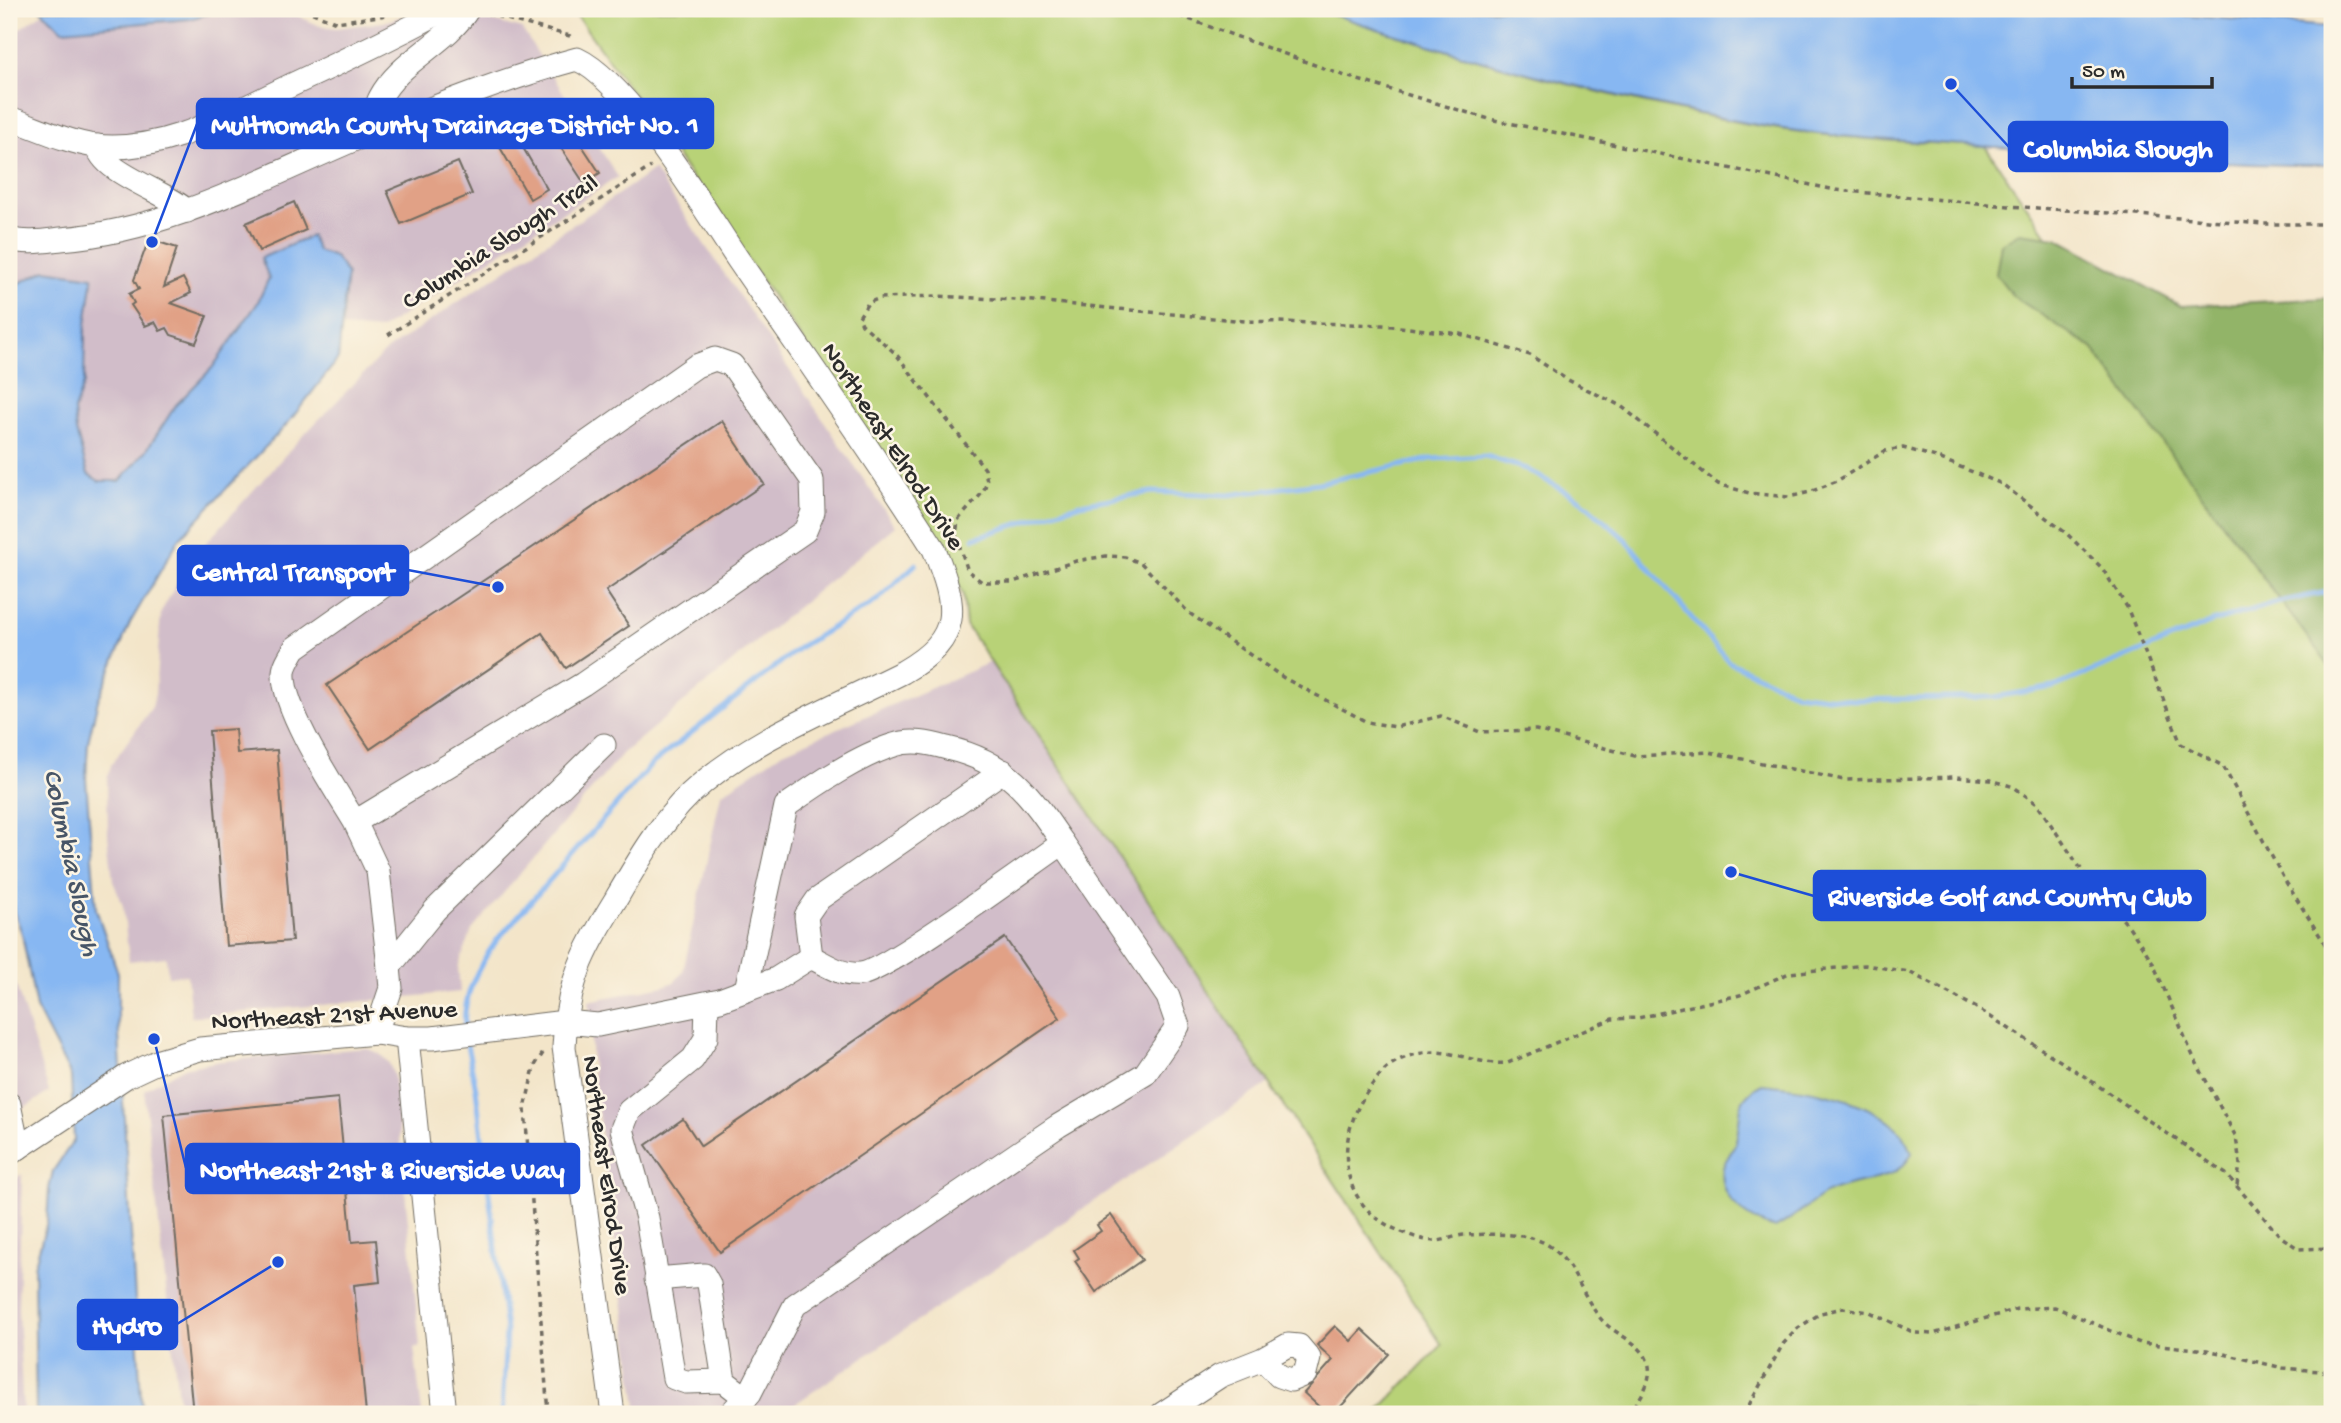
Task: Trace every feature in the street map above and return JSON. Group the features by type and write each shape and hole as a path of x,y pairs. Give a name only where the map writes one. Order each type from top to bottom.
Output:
{"street":[{"path":"375,131 379,100 392,82 463,10"},
{"path":"9,118 98,146 153,141 197,130 463,10"},
{"name":"Northeast Elrod Drive","path":"9,239 21,243 91,237 187,211 294,168 375,131 547,67 577,59 593,66 610,81 668,157 934,549 947,580 952,617 940,644 928,658 748,752 690,795 654,839 588,944 569,994 564,1047 613,1414"},
{"path":"98,146 102,157 118,169 179,203 187,211"},
{"path":"355,822 583,684 805,531 813,512 812,480 732,365 715,359 696,366 295,648 283,671 287,697 322,768 355,822 378,872 391,988 376,1033"},
{"path":"738,1406 795,1304 1058,1126 1145,1074 1178,1026 1168,997 1021,784 988,761 920,741 894,745 825,779 786,806 746,990"},
{"path":"389,967 435,910 604,745"},
{"path":"1003,771 817,900 806,916 811,957 844,974 864,975 908,949 1063,843"},
{"name":"Northeast 21st Avenue","path":"17,1149 127,1076 173,1056 223,1045 376,1033 407,1038 432,1038 565,1022 598,1025 707,1003 776,979 811,957"},
{"path":"707,1003 706,1038 693,1059 629,1111 622,1129 647,1218 674,1378 686,1382 710,1379 724,1381"},
{"path":"407,1038 445,1414"},
{"path":"9,1104 17,1149"},
{"path":"656,1279 704,1275 709,1284 724,1381 738,1406"},
{"path":"1162,1414 1220,1376 1263,1359"}],"path":[{"path":"303,9 315,16 336,22 399,12"},
{"path":"1161,9 1345,76 1489,119 1836,190 2237,222 2332,223"},
{"path":"463,10 570,36"},
{"name":"Columbia Slough Trail","path":"388,335 568,217 668,157"},
{"path":"2237,1185 2240,1164 2236,1137 2193,1056 2152,961 2130,929 2085,875 2037,804 2014,787 1991,780 1957,777 1844,780 1709,752 1635,756 1536,730 1480,732 1441,716 1396,727 1367,722 1284,678 1188,614 1154,574 1133,560 1106,556 1076,561 1013,582 982,582 968,571 956,536 958,520 983,492 987,482 985,469 896,354 862,324 862,311 880,298 938,296 1034,301 1245,321 1383,325 1460,334 1530,355 1566,379 1621,406 1718,484 1749,494 1788,497 1810,492 1837,481 1885,451 1903,448 1961,466 2002,484 2066,533 2102,568 2127,607 2180,744 2223,766 2284,879 2332,955"},
{"path":"1628,1414 1649,1379 1649,1364 1644,1353 1603,1322 1587,1301 1570,1268 1552,1247 1535,1239 1507,1236 1465,1235 1434,1241 1394,1229 1376,1217 1356,1194 1346,1168 1345,1142 1355,1109 1380,1074 1402,1058 1436,1049 1492,1064 1508,1063 1612,1018 1638,1018 1740,995 1789,973 1865,965 1909,972 1975,1007 2087,1078 2226,1174 2280,1236 2299,1249 2332,1248"},
{"path":"543,1053 534,1067 525,1109 548,1414"},
{"path":"1744,1414 1783,1344 1798,1328 1821,1313 1843,1308 1870,1312 1915,1333 1933,1334 2017,1308 2055,1307 2140,1343 2207,1350 2283,1368 2332,1372"}],"shaded area":[{"path":"224,9 283,9 320,26 337,28 384,22 424,9 471,15 522,29 618,177 380,330 343,327 347,274 335,257 318,251 261,258 269,278 257,304 212,368 176,405 146,451 120,481 99,481 88,474 76,431 74,410 84,383 85,331 93,278 46,270 9,288 9,36 44,12 63,30 190,19"},
{"path":"654,170 895,526 623,753 472,930 458,967 460,992 191,1017 187,975 168,976 166,957 129,961 123,906 113,881 108,835 107,780 111,765 152,707 161,612 189,562 296,443 387,350"},
{"path":"991,662 1269,1083 780,1414 638,1414 592,1067 589,1001 664,986 674,982 683,972 721,794 781,753"},
{"path":"9,962 49,1092 9,1118"},
{"path":"365,1048 379,1053 389,1063 394,1076 420,1347 414,1348 422,1414 180,1414 144,1090 183,1068 221,1061"},
{"path":"22,1174 18,1309 23,1414 9,1414 9,1183"}],"green space":[{"path":"572,9 1317,9 1530,74 1693,113 1807,133 1985,146 2332,647 2332,1414 1375,1414 1442,1345 966,625 963,595 942,545 666,140"},
{"path":"2019,233 2057,238 2181,306 2332,298 2332,670 2092,348 2013,296 1996,274 2001,244"}],"water":[{"path":"40,9 224,9 190,19 63,30"},
{"path":"1317,9 2133,9 2332,27 2332,165 2137,158 1849,137 1781,129 1638,101 1530,74"},
{"path":"311,236 318,251 335,257 347,274 338,359 288,423 179,539 130,623 98,700 88,742 86,779 96,909 118,973 118,1019 142,1414 36,1414 34,1267 47,1222 53,1171 74,1140 71,1076 36,1008 22,934 9,897 9,288 46,270 93,277 85,331 84,383 74,410 76,431 88,474 99,481 120,481 146,451 176,405 212,368 257,304 269,278 261,258"},
{"path":"1762,1084 1826,1094 1870,1109 1903,1135 1912,1153 1896,1171 1825,1194 1775,1228 1765,1225 1737,1207 1725,1190 1723,1179 1723,1168 1738,1133 1742,1103 1752,1090"}],"building":[{"path":"560,112 600,173 584,183 544,122"},
{"path":"511,127 547,189 530,199 494,137"},
{"path":"458,162 472,194 401,224 387,191"},
{"path":"294,202 306,230 259,251 246,223"},
{"path":"149,239 177,248 164,287 183,278 191,293 171,303 207,316 196,343 171,335 167,328 160,331 155,322 145,326 131,305 134,303 129,294 139,289 134,280"},
{"path":"722,421 764,484 606,591 629,626 566,668 542,633 370,749 327,685"},
{"path":"235,729 237,753 277,750 292,941 226,946 209,731"},
{"path":"1005,938 1060,1018 720,1252 646,1145 683,1119 701,1146"},
{"path":"338,1098 352,1242 376,1240 380,1282 354,1285 366,1414 193,1414 164,1115"},
{"path":"1111,1215 1142,1260 1096,1292 1075,1261 1079,1258 1074,1250 1101,1231 1097,1225"},
{"path":"1335,1326 1351,1341 1362,1329 1389,1354 1334,1414 1327,1414 1304,1393 1333,1360 1317,1345"}],"waterway":[{"path":"974,538 1080,504 1152,492 1229,495 1318,483 1431,459 1486,456 1526,469 1581,500 1624,538 1729,662 1796,693 1852,700 1994,697 2054,687 2212,622 2279,602 2332,591"},
{"path":"465,1030 464,1018 473,982 497,940 652,764 800,647 876,601 916,564"},
{"path":"466,1040 476,1089 506,1330 502,1414"}],"place":[{"name":"Columbia Slough","path":"1951,84"},
{"name":"Multnomah County Drainage District No. 1","path":"152,242"},
{"name":"Central Transport","path":"498,587"},
{"name":"Riverside Golf and Country Club","path":"1731,872"},
{"name":"Northeast 21st & Riverside Way","path":"154,1039"},
{"name":"Hydro","path":"278,1262"}]}
